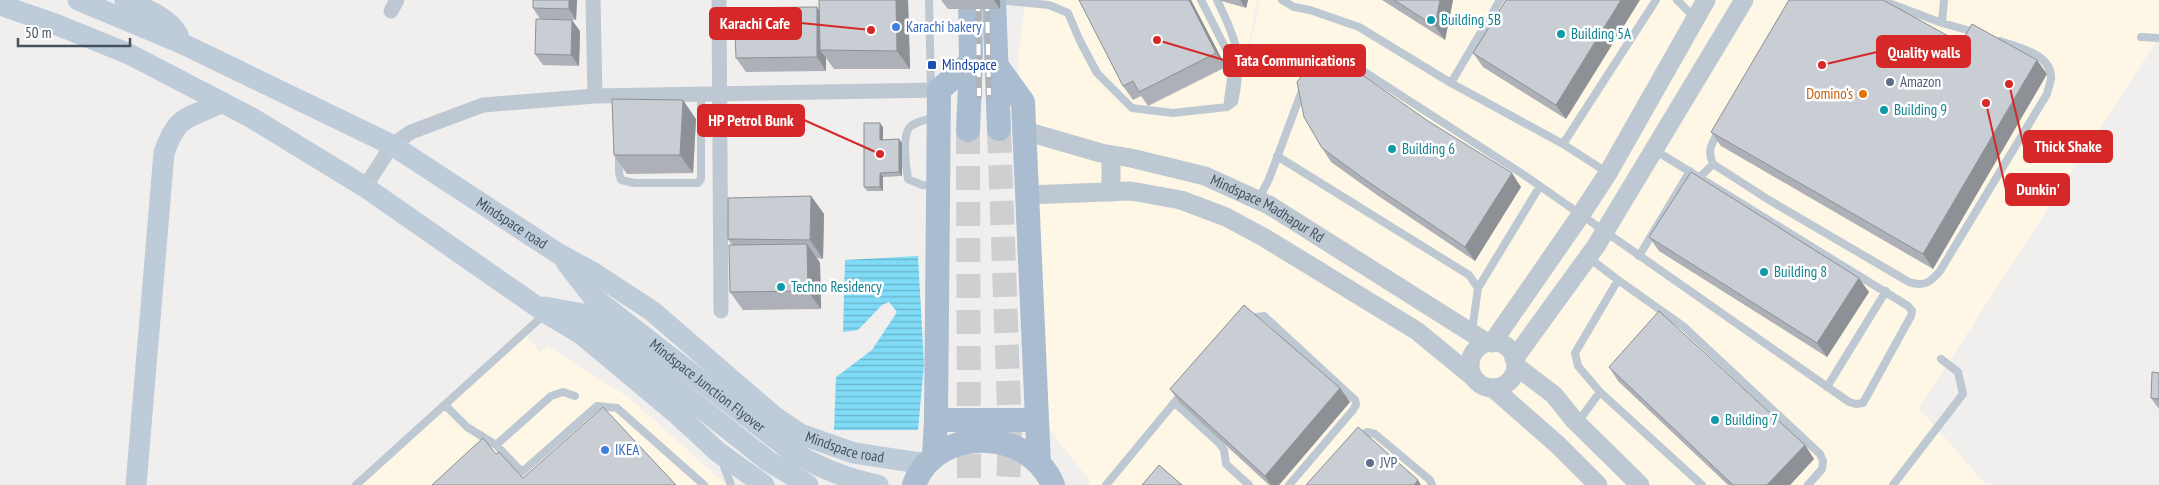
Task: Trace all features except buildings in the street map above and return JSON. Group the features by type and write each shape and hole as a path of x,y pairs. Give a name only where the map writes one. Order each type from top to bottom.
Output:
{"main road":[{"name":"Mindspace road","path":"78,0 181,43 392,145 559,254 594,273 652,311 775,417 800,434 854,454 930,460"},
{"path":"125,0 152,12 174,28 181,43"},
{"path":"968,130 971,62 970,0"},
{"path":"995,0 999,129"},
{"path":"0,5 55,24 129,54 252,118 365,186 541,309 581,334 678,414 718,452 764,485"},
{"path":"930,460 936,420 939,116 935,90 971,62"},
{"path":"997,66 1023,102 1039,464"},
{"path":"136,485 164,153 171,132 184,118 204,112 222,102"},
{"name":"Mindspace Junction Flyover","path":"559,254 588,305 768,461 808,485"},
{"name":"Mindspace Junction Flyover","path":"541,309 588,305 794,453 817,466 840,475 878,485"},
{"path":"936,420 1037,420"},
{"path":"914,485 918,474 930,460 969,442 988,440 1007,444 1024,452 1039,464 1053,485"}],"street":[{"path":"593,0 595,96"},
{"path":"719,0 721,311"},
{"path":"1473,377 1470,367 1471,356 1580,216 1608,173 1706,0"},
{"path":"1515,362 1605,232 1653,148 1744,0"},
{"path":"365,186 392,145 420,127 483,105 595,96 621,100 701,94 935,90"},
{"name":"Mindspace Madhapur Rd","path":"1025,131 1111,155 1205,176 1258,200 1483,339"},
{"path":"1111,155 1111,192"},
{"path":"1173,199 1176,169"},
{"path":"1028,195 1131,190 1173,199 1226,217 1265,238 1417,331 1482,385 1493,388 1559,446 1598,485"},
{"path":"1483,339 1500,343 1512,352 1515,362 1514,374 1509,382 1493,388"},
{"path":"1515,362 1554,395 1577,423 1640,485"}],"lane":[{"path":"929,0 935,90"},
{"path":"995,0 1044,5 1068,13 1097,73 1132,108 1173,113 1227,107 1234,102 1239,76 1238,57 1234,37 1217,0"},
{"path":"1201,0 1229,55 1232,72 1227,107"},
{"path":"1282,0 1294,7 1310,10 1358,27 1451,83 1563,144 1608,173"},
{"path":"1451,83 1500,0"},
{"path":"1563,144 1656,0"},
{"path":"1677,0 1696,20"},
{"path":"1723,124 1709,149 1709,156 1713,164 1909,282 1917,285 1926,284 1940,271 2047,94 2051,78 2048,66 2033,53 1978,33 1942,23 1881,0"},
{"path":"1942,23 1944,0"},
{"path":"2141,37 2159,38"},
{"path":"1319,62 1329,52 1334,52 1540,186 1580,216 1849,402 1856,404 1863,402 1911,316 1912,311 1908,306 1653,148"},
{"path":"1258,200 1269,179 1306,82"},
{"path":"620,143 619,173 621,180 634,183 698,183 701,179 701,94"},
{"path":"938,186 922,184 908,179 905,137 909,128 918,122 939,116"},
{"path":"1278,156 1469,275 1478,288 1483,339"},
{"path":"1700,177 1713,164"},
{"path":"1638,256 1690,171"},
{"path":"1478,288 1540,186"},
{"path":"1588,257 1683,326 1820,454 1824,461 1822,469 1808,485"},
{"path":"1618,280 1575,352 1578,366 1600,392 1702,485"},
{"path":"1827,387 1886,291"},
{"path":"356,485 445,405 541,309"},
{"path":"1240,323 1257,315 1264,316 1355,400 1356,405 1353,410 1289,485"},
{"path":"1893,485 1963,394 1958,372 1941,359"},
{"path":"1106,485 1186,389"},
{"path":"496,445 551,396 563,392 575,396"},
{"path":"1577,423 1600,392"},
{"path":"1174,403 1219,443 1224,450 1226,464 1249,485"},
{"path":"445,405 467,427 496,445 522,472 597,406 616,408 704,485"},
{"path":"1351,444 1360,434 1367,432 1375,434 1430,480 1432,485"},
{"path":"718,452 731,485"}],"shaded area":[{"path":"1026,0 1257,0 1241,87 1260,0 2159,0 2159,37 1919,408 1986,485 1088,485 1090,481 1049,429 1024,242 1018,56"},
{"name":"IKEA","path":"523,331 540,352 547,346 628,397 727,485 355,485"}],"water":[{"path":"918,256 924,364 918,430 834,430 836,377 872,350 897,312 889,302 882,305 858,330 843,332 845,260"}],"tunnel":[{"path":"999,129 1010,435 1008,485"},
{"path":"968,130 969,485"}],"railway":[{"path":"978,0 979,96"},
{"path":"987,0 989,95"}],"place":[{"name":"Building 5B","path":"1431,20"},
{"name":"Karachi bakery","path":"896,27"},
{"name":"Karachi Cafe","path":"871,30"},
{"name":"Building 5A","path":"1561,34"},
{"name":"Tata Communications","path":"1157,40"},
{"name":"Mindspace","path":"932,65"},
{"name":"Quality walls","path":"1822,65"},
{"name":"Amazon","path":"1890,82"},
{"name":"Thick Shake","path":"2009,84"},
{"name":"Domino's","path":"1863,94"},
{"name":"Dunkin'","path":"1986,103"},
{"name":"Building 9","path":"1884,110"},
{"name":"Building 6","path":"1392,149"},
{"name":"HP Petrol Bunk","path":"880,154"},
{"name":"Building 8","path":"1764,272"},
{"name":"Techno Residency","path":"781,287"},
{"name":"Building 7","path":"1715,420"},
{"name":"IKEA","path":"605,450"},
{"name":"JVP","path":"1370,463"}]}
